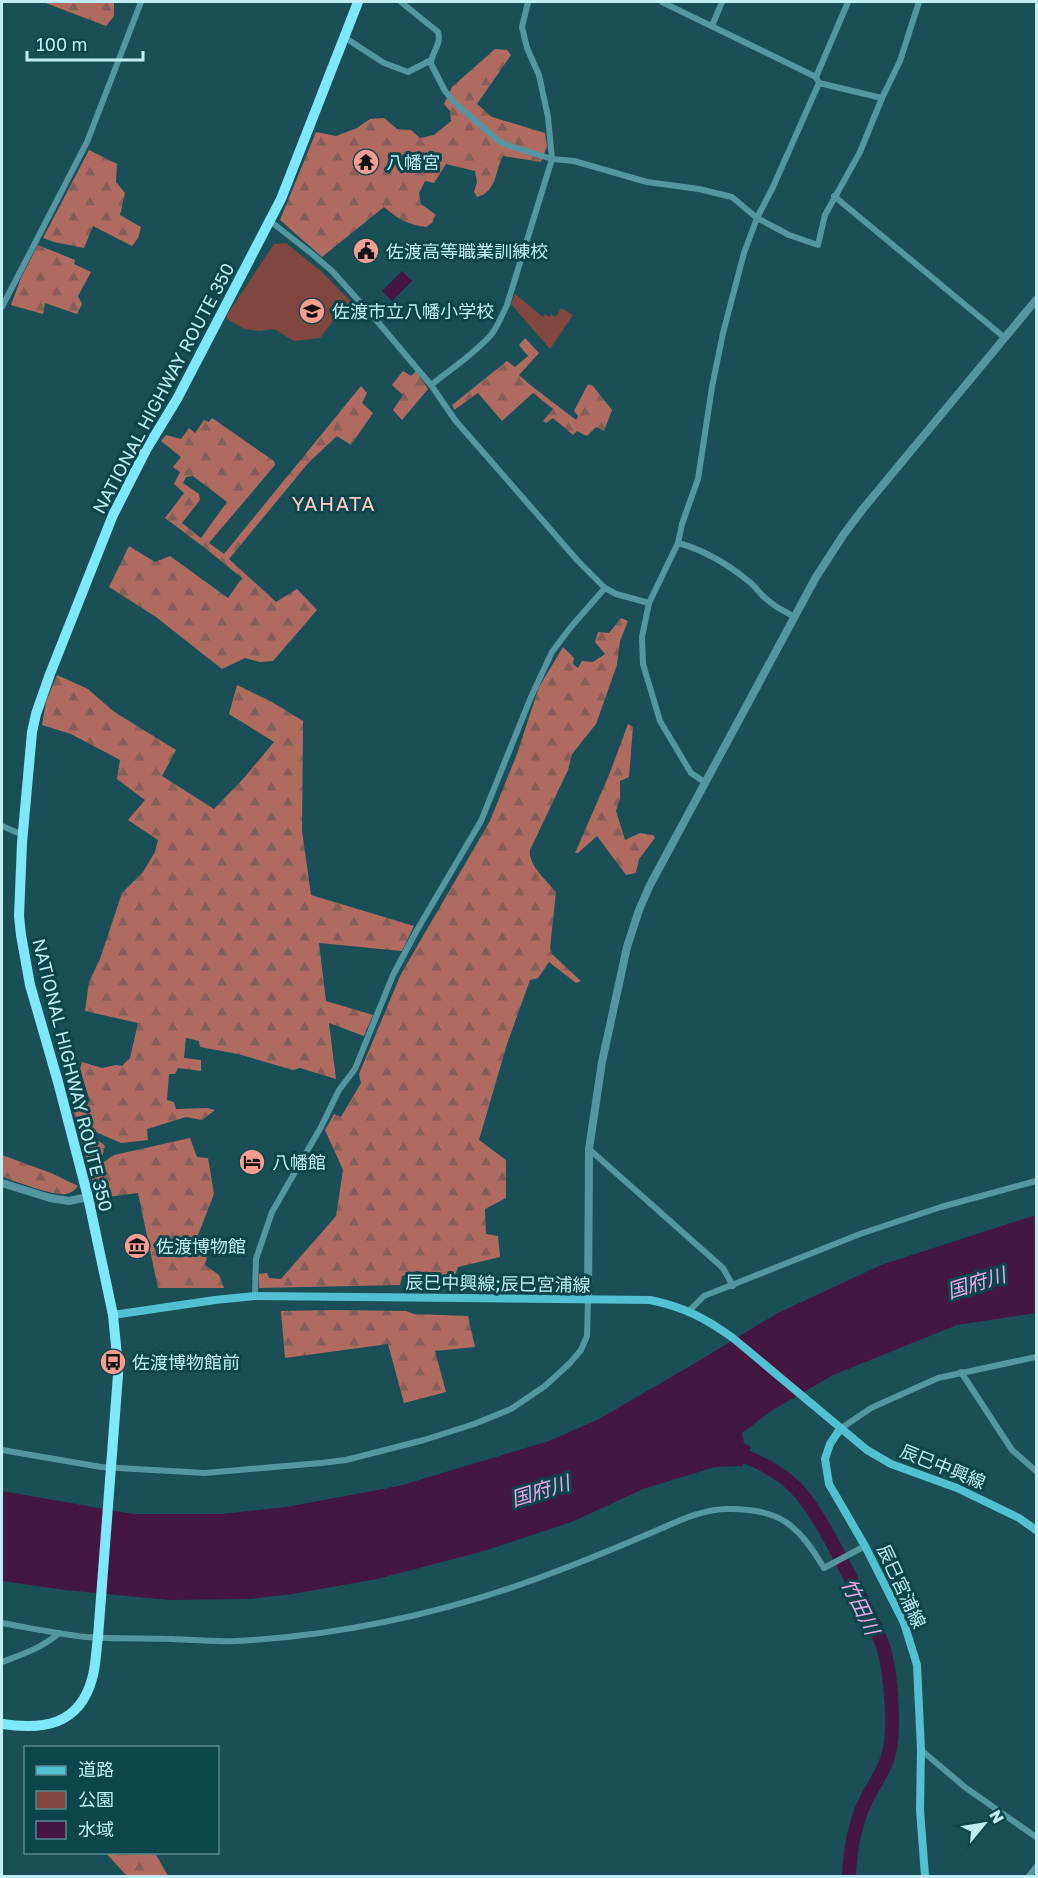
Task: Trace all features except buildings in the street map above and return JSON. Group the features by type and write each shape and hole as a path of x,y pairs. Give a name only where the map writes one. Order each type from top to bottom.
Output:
{"highway":[{"name":"NATIONAL HIGHWAY ROUTE 350","path":"2,1724 34,1727 53,1724 68,1715 81,1702 90,1687 94,1674 98,1634 117,1375 113,1315 88,1197 30,985 24,955 19,916 32,732 50,674 123,493 177,399 270,221 309,131 358,2"}],"main road":[{"name":"辰巳中興線;辰巳宮浦線","path":"113,1315 215,1299 255,1296 650,1300 692,1312 710,1321 840,1429"},
{"name":"辰巳中興線","path":"840,1429 867,1450 891,1464 957,1488 1019,1518 1036,1530"},
{"name":"辰巳宮浦線","path":"840,1429 830,1444 825,1459 829,1484 904,1623 917,1665 921,1750 920,1810 925,1876"}],"street":[{"path":"2,307 87,142 141,2"},
{"path":"344,38 384,63 408,72 431,60 439,41 438,32 401,2"},
{"path":"431,385 492,334 498,323 507,305 552,159 548,117 539,75 527,48 522,27 528,2"},
{"path":"662,2 818,80 882,99"},
{"path":"712,26 722,2"},
{"path":"706,783 691,773 660,721 651,694 643,664 642,648 649,603 678,543 698,479 723,333 744,253 757,218 778,176 818,80 848,2"},
{"path":"431,60 445,91 455,103 499,141 552,159 574,161 647,182 699,189 732,197 757,218 789,236 818,245 825,215 860,152 900,61 919,2"},
{"path":"834,196 1005,338"},
{"path":"270,221 332,271 406,354 455,420 578,561 605,588 616,594 649,603"},
{"path":"2,1450 111,1470 205,1473 346,1460 424,1440 474,1424 519,1404 545,1386 570,1363 581,1350 587,1336 589,1149 602,1062 627,947 639,910 650,885 816,577 844,534 1036,300"},
{"path":"678,543 699,549 730,567 778,608 795,617"},
{"path":"255,1296 256,1259 272,1212 321,1127 339,1090 355,1069 393,975 481,821 531,697 552,652 605,588"},
{"path":"2,826 23,835"},
{"path":"589,1149 723,1268 734,1286"},
{"path":"692,1312 704,1296 734,1286 860,1233 941,1207 1036,1181"},
{"path":"2,1183 50,1198 69,1200 88,1197"},
{"path":"840,1429 862,1413 886,1400 938,1378 1036,1357"},
{"path":"961,1372 1012,1450 1036,1471"},
{"path":"2,1623 59,1633 234,1641 343,1629 417,1615 516,1586 569,1567 697,1514 725,1508 753,1510 785,1520 806,1539 824,1568 862,1548"},
{"path":"2,1662 39,1648 59,1633"},
{"path":"921,1750 966,1788 1036,1838"},
{"path":"1029,1876 1036,1867"}],"green space":[{"path":"43,2 114,2 114,16 106,26"},
{"path":"495,49 507,50 511,55 477,104 492,117 545,133 547,146 541,162 503,156 492,186 477,197 474,192 477,182 475,171 446,164 434,183 425,181 419,193 421,204 436,215 432,223 426,227 408,223 384,207 322,257 280,220 316,132 336,136 357,128 370,119 384,118 397,129 411,130 420,138 434,135 451,121 450,111 444,104 452,87"},
{"path":"89,150 117,164 116,182 125,193 120,215 141,227 138,238 132,246 93,226 84,248 43,238"},
{"path":"286,243 322,272 362,313 339,313 320,338 294,341 274,329 259,331 244,329 227,319 227,315 274,244"},
{"path":"38,245 75,260 74,264 91,272 78,296 82,304 77,314 45,303 43,314 11,305 21,278"},
{"path":"515,294 543,317 545,314 549,317 551,314 556,317 561,308 573,315 550,349 511,304"},
{"path":"525,338 539,353 519,375 576,420 578,416 574,411 588,384 593,386 612,410 604,431 596,427 587,436 577,431 573,435 553,418 546,423 543,421 553,409 533,393 502,421 478,393 454,410 452,405 507,361 515,367 528,356 519,345"},
{"path":"403,371 411,376 416,371 428,389 402,420 393,410 403,395 392,385"},
{"path":"361,386 367,393 362,403 373,413 351,445 337,436 309,462 229,559 276,602 297,589 317,610 273,661 260,662 245,658 222,669 156,617 109,587 129,546 155,562 170,556 228,598 242,578 165,518 184,493 174,484 180,472 173,467 181,457 161,441 166,435 181,439 189,428 195,433 204,420 209,422 212,418 274,461 275,465 209,543 224,554","holes":["193,476 227,502 201,538 182,523 200,500 199,494 183,483 186,477"]},
{"path":"621,618 628,621 620,641 617,665 596,724 572,754 568,770 530,850 535,867 556,892 550,948 552,954 581,981 576,983 549,962 538,978 530,980 507,1044 479,1140 506,1160 506,1198 485,1209 486,1234 498,1236 500,1257 458,1267 455,1275 445,1278 417,1271 402,1276 400,1285 259,1288 259,1274 267,1273 269,1278 281,1279 336,1216 343,1170 325,1130 334,1114 341,1117 361,1083 359,1074 401,974 490,821 517,754 539,687 563,647 574,658 573,664 578,668 582,661 593,662 605,654 595,642 598,632 609,633"},
{"path":"57,675 88,689 113,711 176,750 162,776 214,809 274,742 229,714 237,685 272,702 303,721 302,831 311,895 414,926 402,951 319,943 326,1001 373,1015 364,1036 329,1023 336,1079 300,1068 293,1070 238,1054 200,1047 199,1041 186,1038 184,1058 201,1060 201,1071 178,1068 175,1074 169,1074 167,1100 174,1102 176,1109 215,1110 202,1120 186,1117 147,1129 148,1140 121,1143 78,1124 72,1108 90,1101 80,1069 82,1062 102,1068 122,1066 130,1058 138,1023 85,1011 89,982 100,959 122,893 143,872 155,852 158,840 128,820 145,800 117,779 120,760 71,734 42,725 46,702"},
{"path":"628,724 633,727 629,777 620,781 620,799 616,811 625,840 640,833 653,835 655,838 639,859 636,873 626,875 597,836 578,853 575,853 609,775"},
{"path":"80,1137 94,1139 105,1146 102,1157 87,1160"},
{"path":"190,1138 197,1157 208,1158 214,1194 198,1235 209,1249 205,1265 219,1275 224,1288 158,1288 138,1193 107,1197 95,1191 91,1175 98,1166 114,1155"},
{"path":"2,1155 51,1173 78,1186 70,1193 60,1194 43,1191 2,1177"},
{"path":"281,1311 406,1311 414,1314 468,1316 475,1347 435,1351 446,1392 404,1403 388,1344 285,1358"},
{"path":"107,1854 156,1854 168,1876 127,1876"}],"water":[{"path":"402,271 412,281 392,301 382,291"},
{"name":"国府川","path":"1036,1215 1036,1313 957,1325 833,1375 771,1411 742,1433 744,1443 751,1447 742,1466 715,1467 643,1489 574,1521 484,1551 377,1579 292,1594 250,1599 169,1600 65,1590 2,1581 2,1491 133,1514 222,1514 286,1507 399,1486 549,1441 599,1419 776,1314 881,1265"}],"waterway":[{"name":"竹田川","path":"731,1451 772,1470 787,1480 803,1496 835,1548 872,1620 885,1653 892,1703 891,1743 885,1766 865,1802 855,1829 849,1876"}],"place":[{"name":"八幡宮","path":"366,162"},
{"name":"佐渡高等職業訓練校","path":"366,251"},
{"name":"佐渡市立八幡小学校","path":"312,311"},
{"name":"八幡館","path":"252,1162"},
{"name":"佐渡博物館","path":"137,1246"},
{"name":"佐渡博物館前","path":"113,1362"}],"district":[{"name":"YAHATA","path":"334,503"}]}
